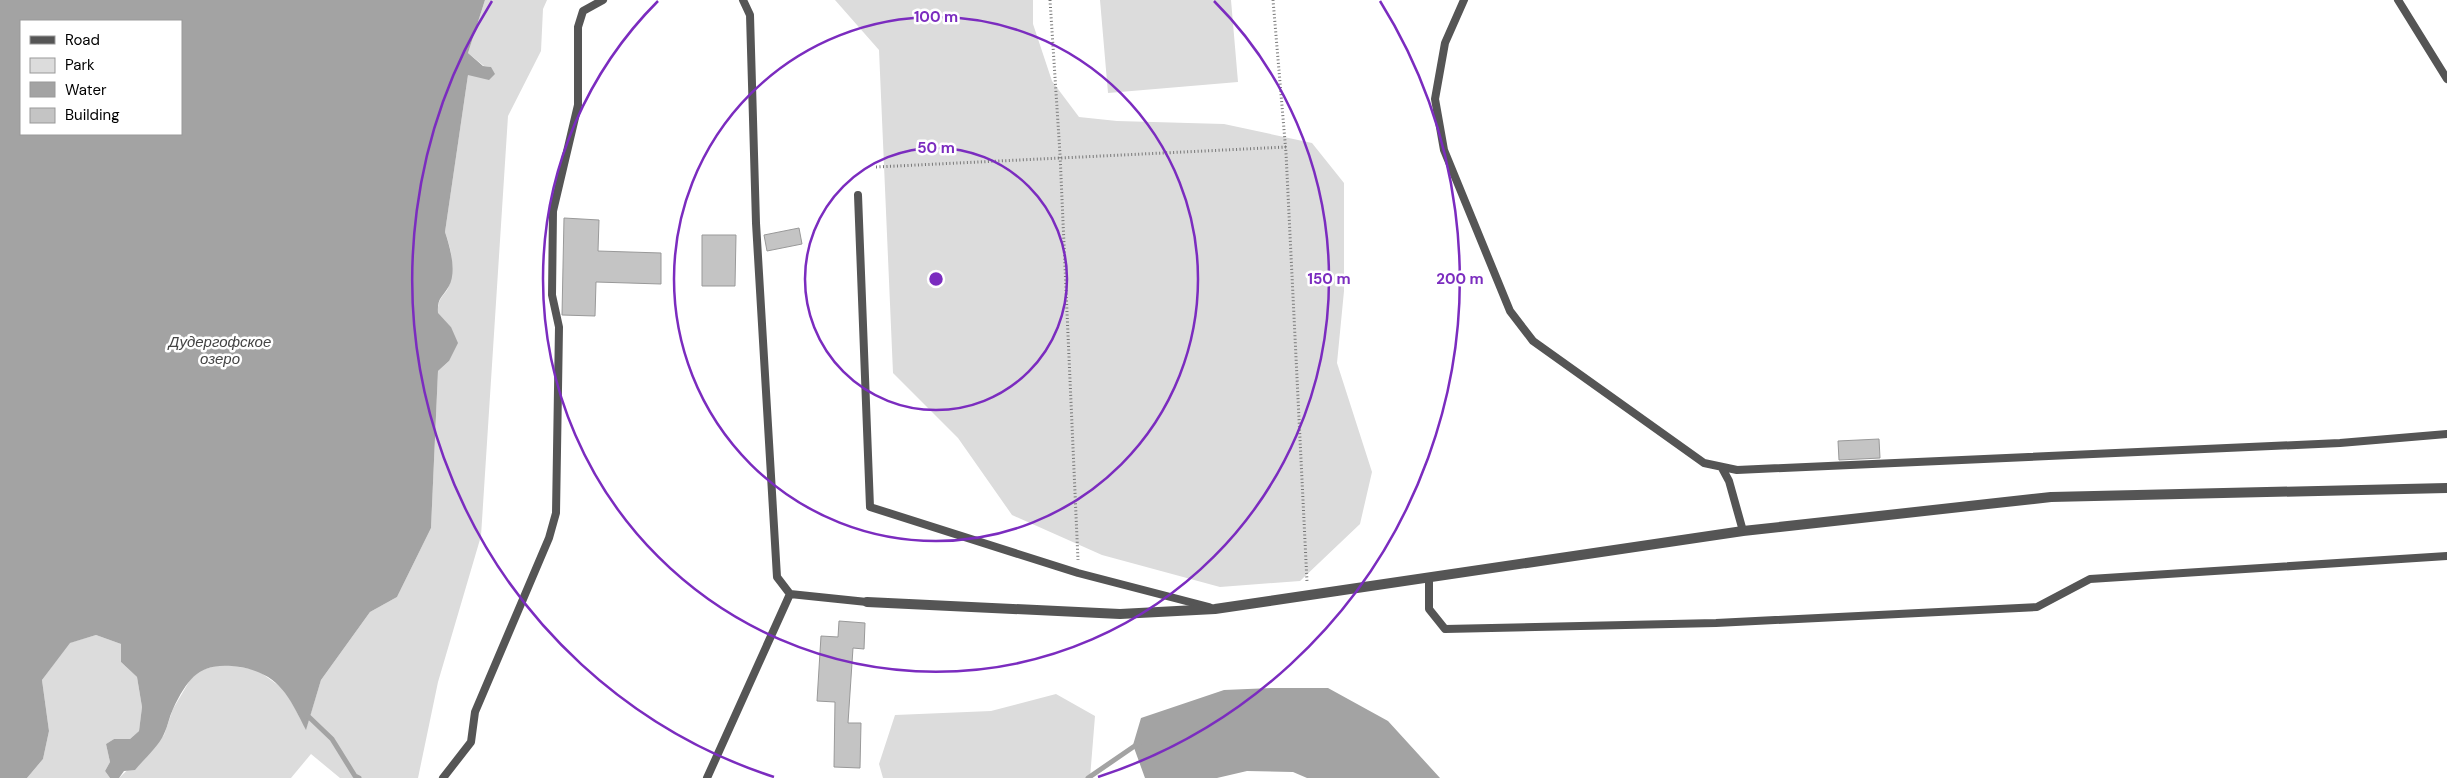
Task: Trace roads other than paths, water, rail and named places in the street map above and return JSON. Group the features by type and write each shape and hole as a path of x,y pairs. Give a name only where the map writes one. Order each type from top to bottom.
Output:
{"street":[{"path":"867,602 1120,614 1216,609 1743,531 2052,497 2447,488"}],"lane":[{"path":"443,778 471,742 475,712 549,538 556,512 559,327 552,295 553,211 578,105 578,27 583,11 603,0"},
{"path":"743,0 750,16 756,223 777,577 790,594 867,602"},
{"path":"1464,0 1445,43 1435,99 1444,150 1510,311 1532,341 1704,463 1737,470 2330,444 2447,434"},
{"path":"2398,0 2447,79"},
{"path":"858,195 870,507 1078,573 1216,609"},
{"path":"1722,468 1728,481 1743,531"},
{"path":"1428,578 1429,609 1445,629 1716,623 2037,607 2090,579 2447,556"},
{"path":"707,778 790,594"}],"water":[{"name":"Дудергофское озеро","path":"0,0 485,0 468,53 483,66 491,67 495,74 489,80 468,75 445,232 453,266 449,286 439,301 438,313 451,327 458,343 449,361 438,371 431,528 397,597 370,612 321,680 306,730 288,697 274,681 254,670 240,667 216,666 198,673 191,679 179,697 158,744 135,770 124,771 119,778 110,778 105,771 110,762 106,744 114,739 130,739 139,731 142,707 137,677 121,662 121,644 96,635 70,643 42,680 49,731 43,759 27,778 0,778"},
{"path":"1328,688 1388,721 1440,778 1307,778 1293,772 1247,771 1217,778 1145,778 1133,745 1141,718 1224,690"}],"waterway":[{"path":"309,717 332,739 355,776 359,778"},
{"path":"1088,778 1139,743"}]}
